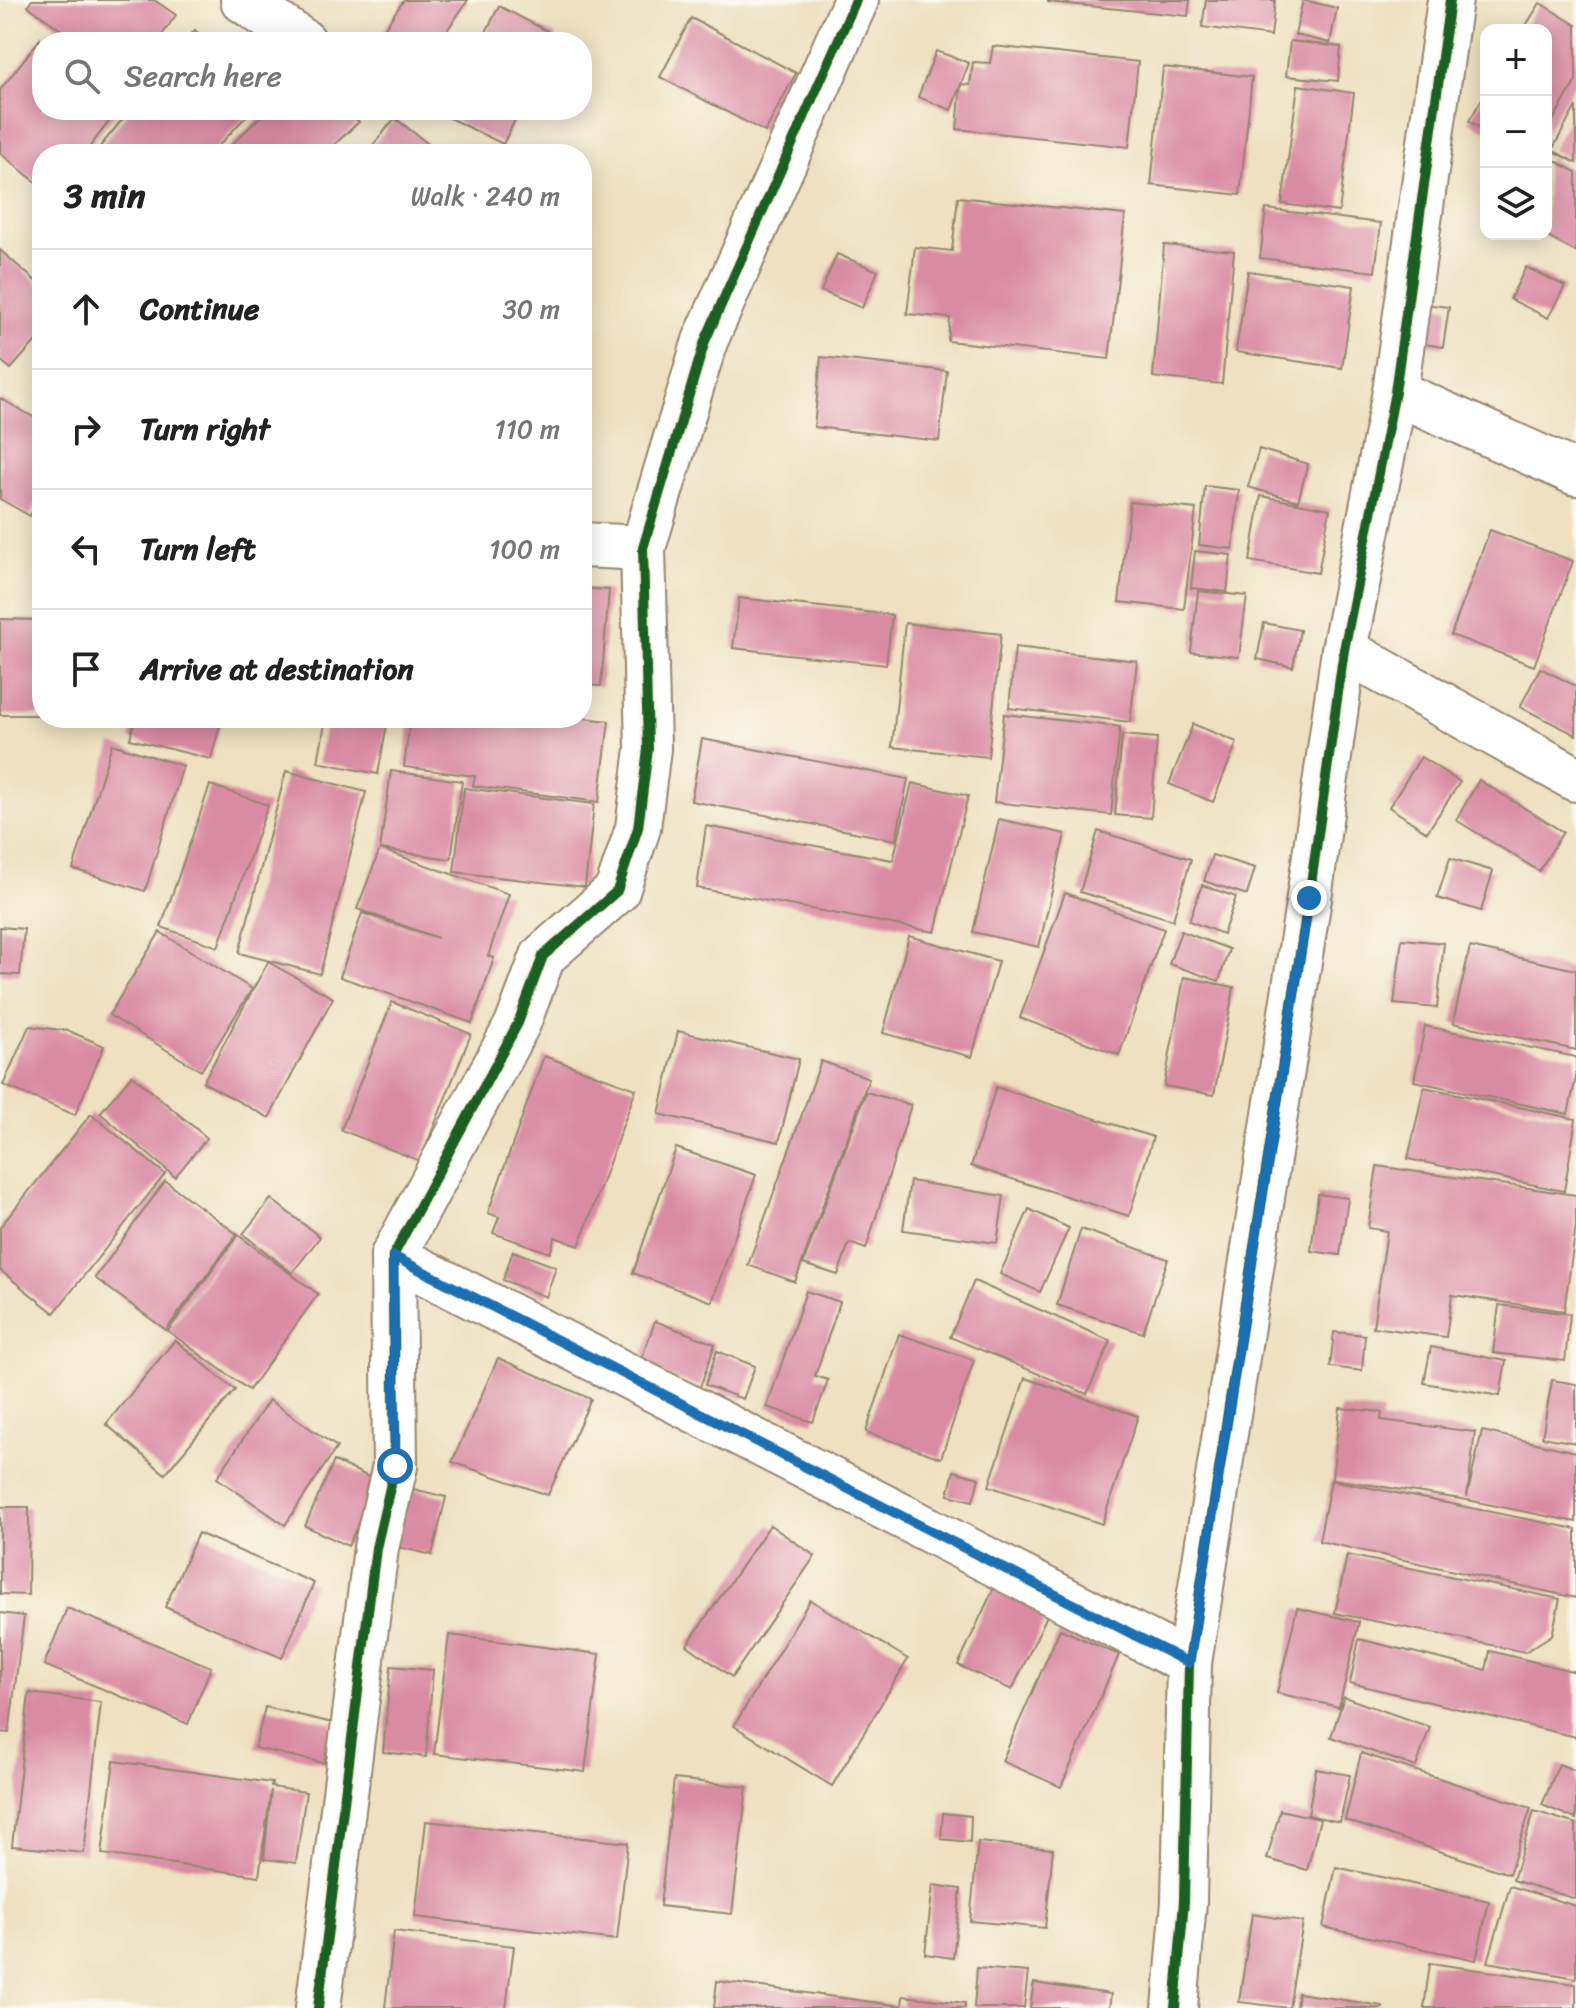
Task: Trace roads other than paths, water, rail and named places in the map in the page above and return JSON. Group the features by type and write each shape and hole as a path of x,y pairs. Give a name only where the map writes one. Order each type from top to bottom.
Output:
{"street":[{"path":"243,0 289,32"},
{"path":"318,2008 376,1548 395,1466 393,1256 518,1023 543,956 617,891 638,828 648,749 643,548 705,341 856,0"},
{"path":"1175,2008 1184,1901 1189,1663 1309,898 1344,650 1395,392 1450,0"},
{"path":"1395,392 1576,473"},
{"path":"592,545 643,548"},
{"path":"1344,650 1576,779"},
{"path":"393,1256 1189,1663"}]}
